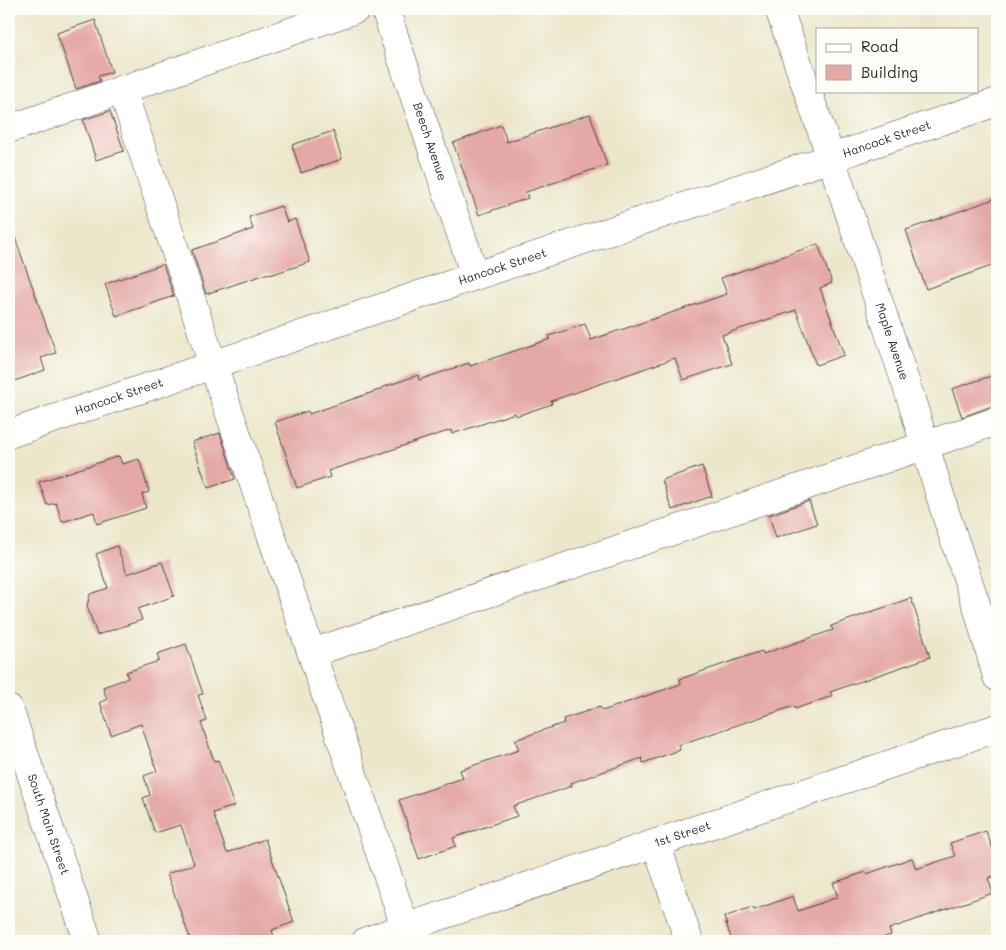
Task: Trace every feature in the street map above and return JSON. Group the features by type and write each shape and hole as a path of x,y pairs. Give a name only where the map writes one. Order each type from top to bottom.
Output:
{"street":[{"path":"9,129 356,9"},
{"name":"Beech Avenue","path":"384,9 475,276"},
{"name":"Maple Avenue","path":"779,9 911,399 946,515 978,610 997,677"},
{"path":"122,89 213,365 408,935"},
{"name":"Hancock Street","path":"9,434 997,102"},
{"path":"312,653 997,421"},
{"name":"South Main Street","path":"11,722 88,941"},
{"name":"1st Street","path":"366,941 408,935 656,843 997,728"},
{"path":"656,843 689,941"}],"building":[{"path":"95,20 112,72 98,76 100,81 76,89 57,33"},
{"path":"110,111 124,151 96,160 83,120"},
{"path":"590,114 607,165 526,192 528,198 479,215 453,143 501,125 507,142"},
{"path":"333,131 342,159 301,173 292,145"},
{"path":"997,198 997,264 926,289 906,230"},
{"path":"281,206 287,222 295,219 310,262 270,275 269,273 206,294 192,250 253,229 249,217"},
{"path":"12,229 56,353 41,358 45,370 9,383 9,230"},
{"path":"818,244 832,283 820,288 844,355 816,365 796,310 722,335 732,364 683,380 675,358 551,401 552,404 516,416 515,413 452,434 451,430 328,471 330,477 297,488 275,422 308,411 309,414 418,375 419,380 469,363 470,366 550,339 549,336 585,324 591,340 727,294 721,278"},
{"path":"163,264 174,296 116,316 105,284"},
{"path":"997,374 997,406 962,417 952,389"},
{"path":"220,433 235,479 208,488 192,442"},
{"path":"119,456 122,464 139,459 149,492 142,494 146,508 97,524 94,512 62,522 56,503 47,505 39,482"},
{"path":"702,466 712,496 672,510 662,480"},
{"path":"809,501 817,524 776,538 769,515"},
{"path":"117,546 127,574 162,562 174,596 138,609 142,620 97,635 87,606 90,594 108,588 96,554"},
{"path":"911,598 930,657 830,692 832,696 795,709 794,706 678,745 680,750 643,763 642,758 571,783 572,786 513,806 517,816 453,838 456,846 419,859 399,800 463,778 460,770 519,750 515,740 564,723 563,719 600,707 602,711 681,684 680,679 762,651 763,654 833,630 831,626"},
{"path":"186,644 203,694 198,695 207,721 201,723 214,761 218,760 234,806 213,813 227,853 265,839 294,922 272,930 274,937 263,941 191,941 167,874 194,864 181,825 155,833 143,798 150,795 144,776 157,771 141,724 111,735 100,702 107,700 103,687 128,678 126,672 159,661 157,654"},
{"path":"986,831 993,850 997,849 997,875 988,878 993,893 889,929 891,935 873,941 732,941 724,917 752,907 754,910 793,896 798,911 838,897 833,883 866,872 867,874 912,858 916,869 955,856 950,843"}]}
